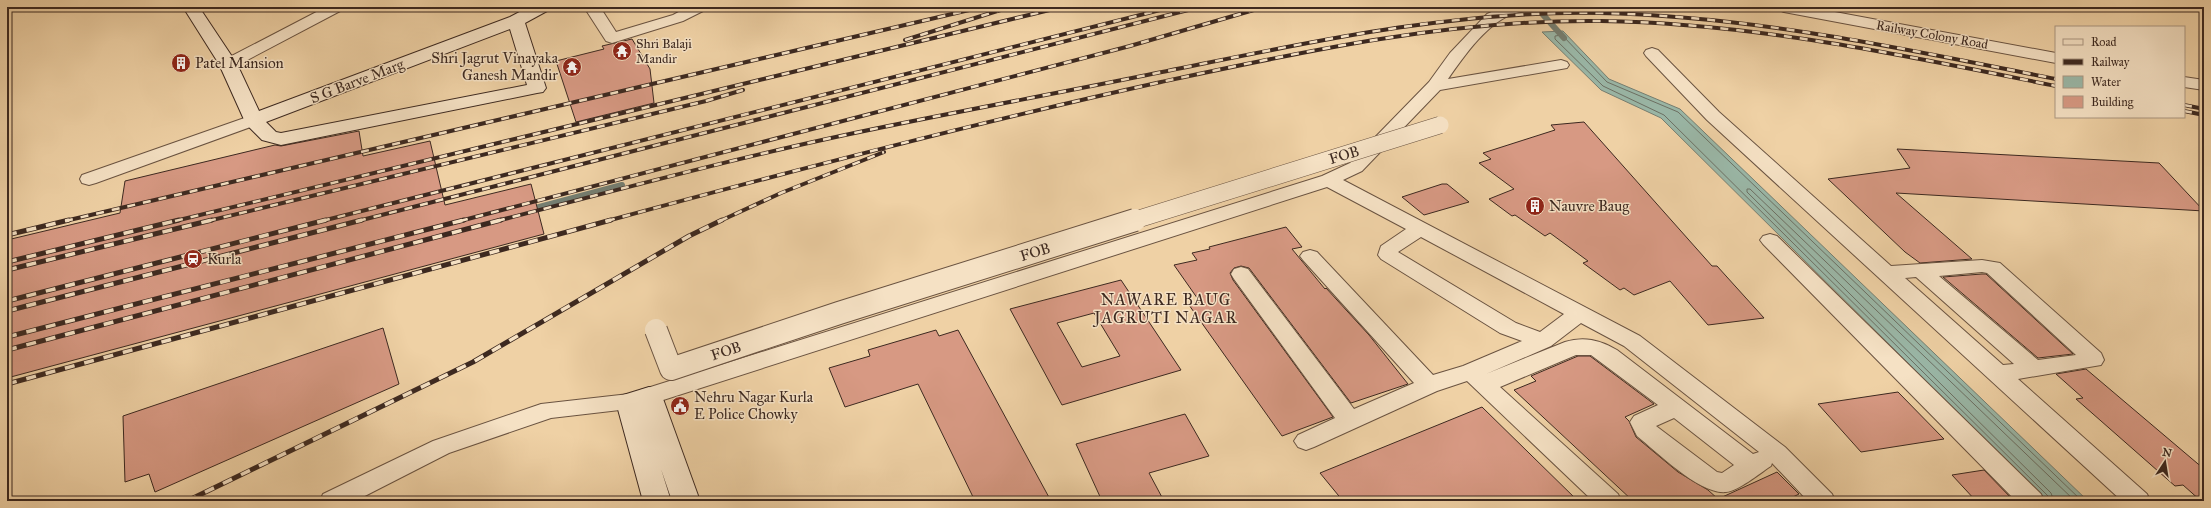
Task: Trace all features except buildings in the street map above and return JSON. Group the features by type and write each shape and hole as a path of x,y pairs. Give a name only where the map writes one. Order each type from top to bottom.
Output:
{"street":[{"path":"191,7 228,64 253,120 269,136 281,139 537,88 516,21"},
{"path":"228,64 338,7"},
{"name":"S G Barve Marg","path":"253,120 516,21 542,7"},
{"path":"592,7 612,38 678,18 700,7"},
{"path":"332,501 441,447 542,413 639,399 1329,180 1356,167 1435,86 1456,56 1483,25 1500,12 1514,8 1532,7"},
{"name":"Railway Colony Road","path":"1784,7 2055,58"},
{"path":"1652,54 1713,116 2138,501"},
{"path":"1435,86 1561,65"},
{"path":"89,179 253,120"},
{"name":"FOB","path":"656,330 671,369 839,313 1440,125"},
{"path":"1329,180 1632,341 1777,453 1823,501"},
{"path":"1420,228 1388,250 1388,256 1508,328 1542,341"},
{"path":"1770,240 2032,501"},
{"path":"1310,256 1430,385"},
{"path":"1887,274 1982,266 1993,268 2093,358 2093,360 1998,374"},
{"path":"1921,271 2034,369"},
{"path":"1241,274 1350,421"},
{"path":"1477,379 1542,341 1580,314"},
{"path":"1943,325 1978,320"},
{"path":"1306,441 1430,385 1477,379 1573,347 1586,346 1595,347 1609,355 1752,466"},
{"path":"1477,379 1609,501"},
{"path":"639,399 657,501"},
{"path":"639,399 686,501"},
{"path":"1677,407 1642,422 1645,430 1710,480 1724,483 1777,453"}],"water":[{"path":"1563,31 1609,79 1680,109 2088,501 2047,501 1661,118 1601,90 1542,32"}],"waterway":[{"path":"1536,7 1564,38"},
{"path":"528,210 622,185"}],"railway":[{"path":"65,221 982,7"},
{"path":"905,40 1010,7"},
{"path":"175,221 1062,7"},
{"path":"322,221 1172,7"},
{"path":"358,221 1200,7"},
{"path":"460,221 1130,46 1264,7"},
{"path":"497,221 714,165 882,127 1312,42 1369,32 1484,17 1599,13 1657,15 1715,20 1829,36 1943,56 2055,79"},
{"path":"607,221 883,148 1161,82 1270,59 1380,39 1490,25 1601,21 1659,23 1716,28 1830,43 1943,63 2055,86"},
{"path":"208,221 706,101 743,90"},
{"path":"2185,105 2204,109"},
{"path":"2185,111 2204,115"},
{"path":"720,221 781,193 884,152"},
{"path":"7,235 69,220"},
{"path":"7,262 179,220"},
{"path":"7,270 212,220"},
{"path":"7,301 326,220"},
{"path":"7,311 362,220"},
{"path":"7,337 464,220"},
{"path":"7,350 501,220"},
{"path":"7,384 611,220"},
{"path":"187,501 473,362 689,236 722,220"}],"place":[{"name":"Shri Balaji Mandir","path":"622,51"},
{"name":"Patel Mansion","path":"181,63"},
{"name":"Shri Jagrut Vinayaka Ganesh Mandir","path":"572,67"},
{"name":"Nauvre Baug","path":"1535,206"},
{"name":"Kurla","path":"193,259"},
{"name":"Nehru Nagar Kurla E Police Chowky","path":"680,406"}],"district":[{"name":"NAWARE BAUG JAGRUTI NAGAR","path":"1166,308"}]}
